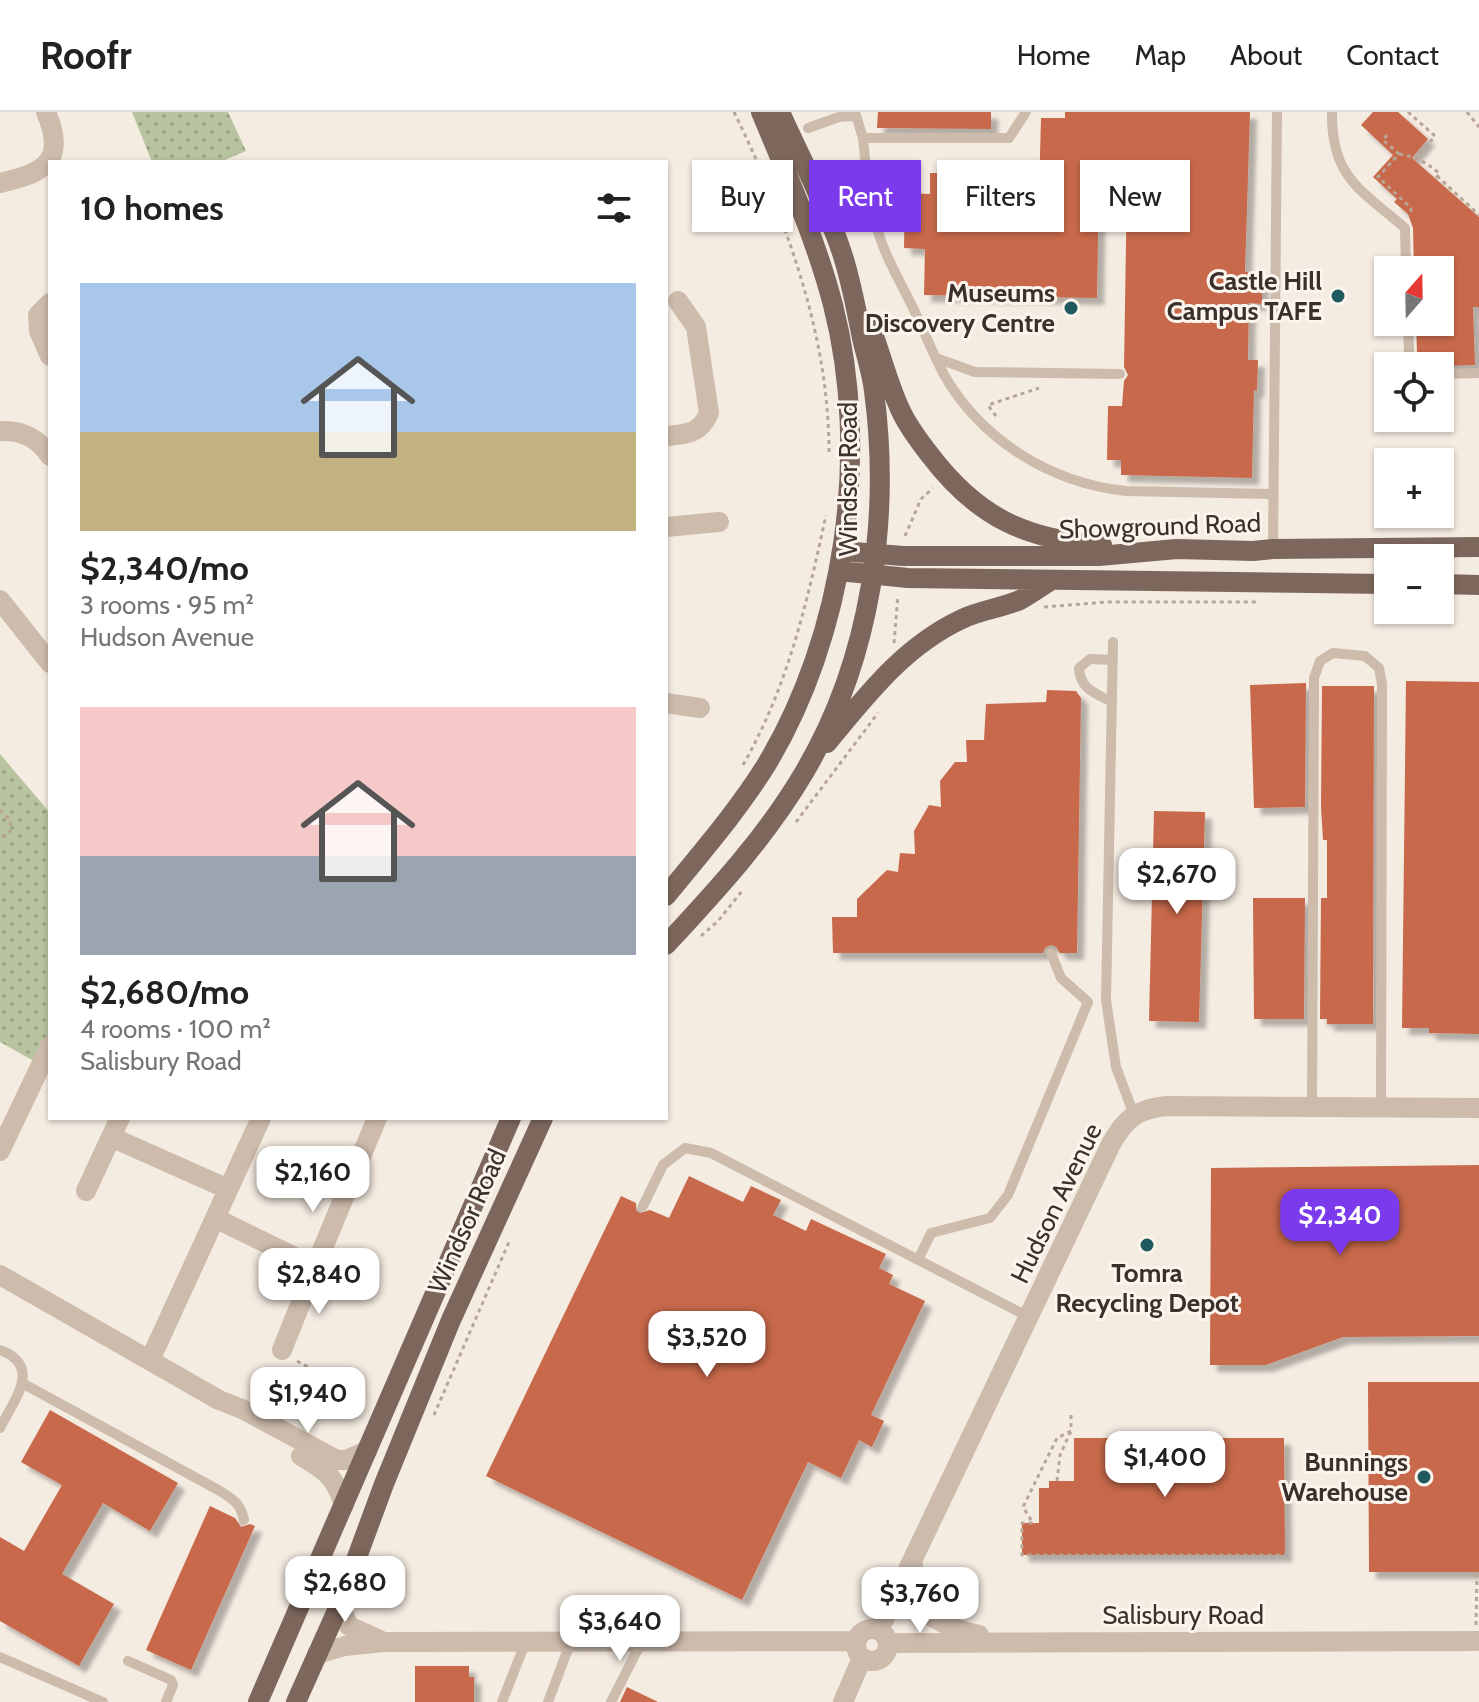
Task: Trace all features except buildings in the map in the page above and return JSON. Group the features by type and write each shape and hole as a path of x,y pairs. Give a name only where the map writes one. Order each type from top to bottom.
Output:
{"main road":[{"name":"Windsor Road","path":"668,894 739,807 785,730 812,666 840,561 849,463 838,333 820,262 761,112"},
{"name":"Windsor Road","path":"668,943 743,861 807,768 841,691 874,576 879,468 874,388 841,249 780,112"},
{"path":"841,249 900,409 946,477 967,497 1014,527 1046,538 1177,549"},
{"name":"Showground Road","path":"840,561 876,554 1099,556 1177,549 1253,551 1479,547"},
{"name":"Showground Road","path":"840,561 874,576 1374,584"},
{"path":"807,768 880,678 904,656 933,634 963,618 1019,601 1052,580"},
{"path":"1454,584 1479,585"},
{"name":"Windsor Road","path":"258,1702 510,1120"},
{"name":"Windsor Road","path":"296,1702 339,1606 384,1484 451,1320 542,1120"}],"street":[{"path":"46,112 54,138 53,151 48,160"},
{"path":"0,183 38,172 48,160"},
{"path":"668,436 694,433 704,425 709,413 696,327 678,301"},
{"path":"48,305 38,315 39,331 48,351"},
{"path":"0,431 14,431 35,439 48,454"},
{"path":"668,527 719,522"},
{"path":"0,600 48,660"},
{"path":"668,703 700,708"},
{"path":"0,1151 48,1050"},
{"name":"Hudson Avenue","path":"883,1637 914,1556 1111,1144 1120,1128 1134,1115 1151,1107 1166,1106 1479,1108"},
{"path":"86,1191 119,1120"},
{"path":"150,1360 260,1120"},
{"path":"282,1350 376,1120"},
{"path":"111,1137 228,1189"},
{"path":"215,1218 315,1267"},
{"path":"0,1275 219,1400 242,1409 337,1460 346,1460 367,1451"},
{"path":"219,1400 242,1422 330,1475 336,1482 344,1505"},
{"path":"914,1556 910,1586 922,1611 958,1631 1012,1642"},
{"path":"339,1606 349,1626 383,1642"},
{"path":"317,1654 345,1646 383,1642 642,1641 859,1649 872,1661 882,1657 883,1637 865,1630 859,1649 843,1702"},
{"name":"Salisbury Road","path":"883,1637 1012,1642 1477,1641"}],"lane":[{"path":"863,138 1009,138 1026,112"},
{"path":"1273,549 1277,112"},
{"path":"1332,112 1332,134 1342,171 1405,228 1406,256"},
{"path":"808,128 856,114 863,138 868,193 877,231 936,358 980,423 1026,459 1065,477 1105,489 1273,494"},
{"path":"936,358 975,372 1120,374"},
{"path":"1454,374 1479,373"},
{"path":"1113,642 1106,1000 1116,1067 1134,1115"},
{"path":"1312,1108 1314,678 1320,661 1333,653 1365,656 1379,668 1382,684 1381,1108"},
{"path":"1112,702 1088,690 1080,680 1079,668 1090,659 1113,660"},
{"path":"918,1260 931,1233 990,1218 1008,1195 1088,1002 1061,978 1051,953"},
{"path":"643,1206 663,1165 685,1148 711,1153 1029,1317"},
{"path":"0,1350 20,1362 23,1371 22,1383 0,1428"},
{"path":"22,1383 220,1491 236,1501 244,1520"},
{"path":"502,1702 526,1641"},
{"path":"548,1702 571,1641"},
{"path":"611,1702 642,1641"},
{"path":"0,1657 103,1702"},
{"path":"128,1661 171,1680 173,1685 166,1702"}],"path":[{"path":"734,112 780,215 804,291 818,348 826,401 829,454"},
{"path":"1404,117 1408,112 1435,136 1417,157"},
{"path":"1467,112 1479,127"},
{"path":"1387,135 1383,140 1399,154 1417,157 1440,174 1436,178 1479,215"},
{"path":"1399,154 1378,177 1411,208 1411,221"},
{"path":"1000,421 988,405 1050,385"},
{"path":"905,537 921,499 937,484"},
{"path":"738,773 769,713 791,659 812,583 827,505"},
{"path":"1039,608 1107,602 1263,602"},
{"path":"893,641 895,608"},
{"path":"0,810 10,820 11,829 8,834 0,836"},
{"path":"433,1417 510,1238"},
{"path":"282,1350 322,1375 328,1383 327,1392 303,1442"},
{"path":"1057,1481 1060,1455 1071,1431 1071,1415"},
{"path":"1071,1431 1057,1438 1023,1507 1033,1523 1022,1523 1022,1555 1285,1555"},
{"path":"1477,1572 1477,1641"}],"green space":[{"path":"132,112 228,112 246,151 225,160 151,160"},
{"path":"0,754 48,811 48,1050 41,1065 0,1042"}],"place":[{"name":"Castle Hill Campus TAFE","path":"1338,296"},
{"name":"Museums Discovery Centre","path":"1071,308"},
{"name":"Tomra Recycling Depot","path":"1147,1245"},
{"name":"Bunnings Warehouse","path":"1424,1477"}]}
